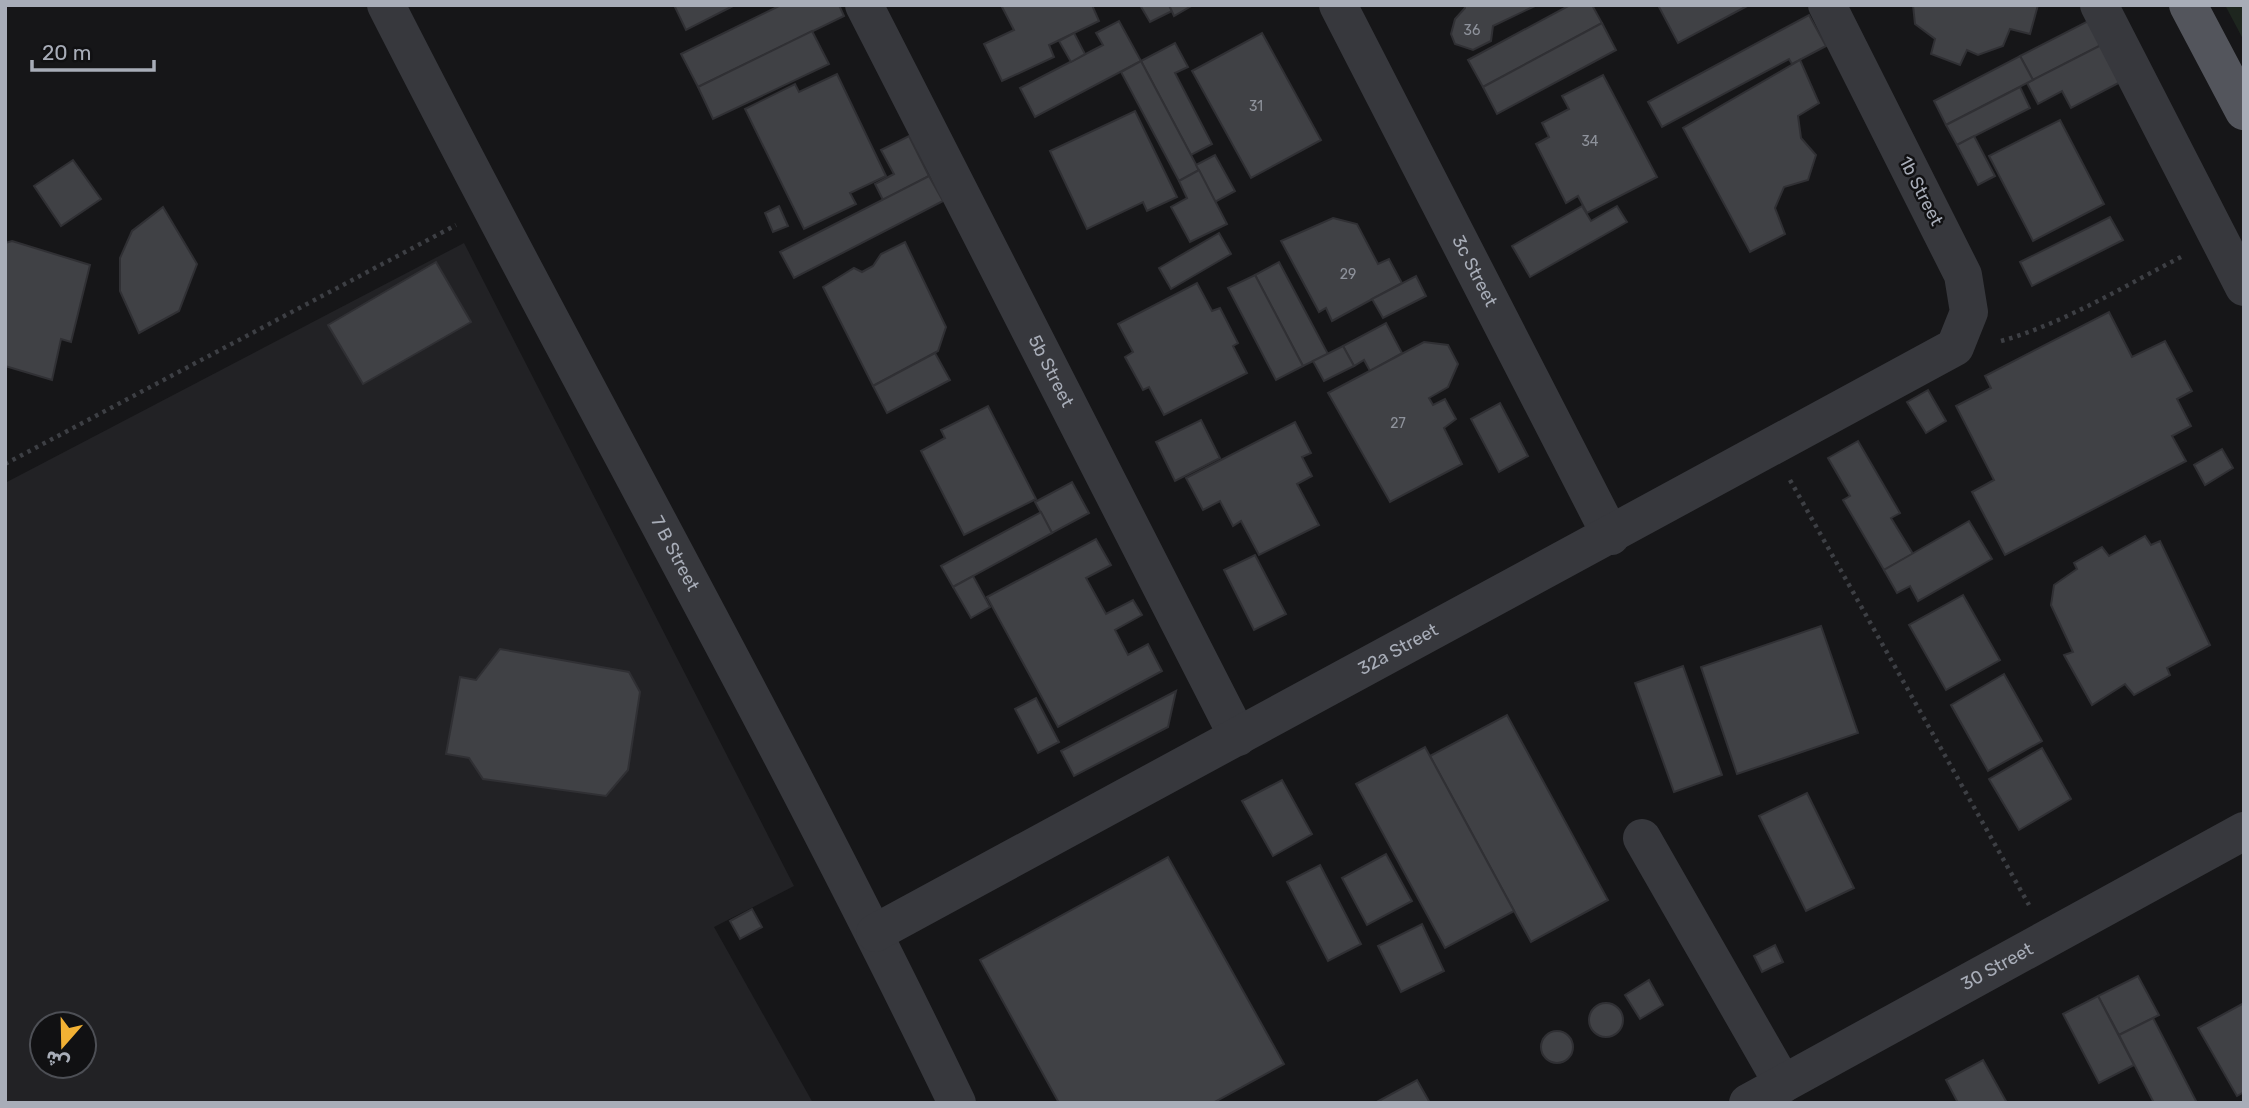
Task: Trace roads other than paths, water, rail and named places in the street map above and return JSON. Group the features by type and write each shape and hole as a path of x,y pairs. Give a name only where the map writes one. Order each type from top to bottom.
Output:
{"main road":[{"path":"2189,5 2244,111"}],"street":[{"name":"7 B Street","path":"386,5 489,207 875,933 957,1103"},
{"name":"5b Street","path":"864,5 1238,737"},
{"name":"3c Street","path":"1338,5 1611,536"},
{"name":"1b Street","path":"1827,5 1963,275 1969,312 1955,347 1923,368"},
{"path":"2099,5 2244,287"},
{"name":"32a Street","path":"875,933 1923,368"},
{"name":"30 Street","path":"1748,1103 2244,831"},
{"path":"1642,838 1783,1084"}]}
